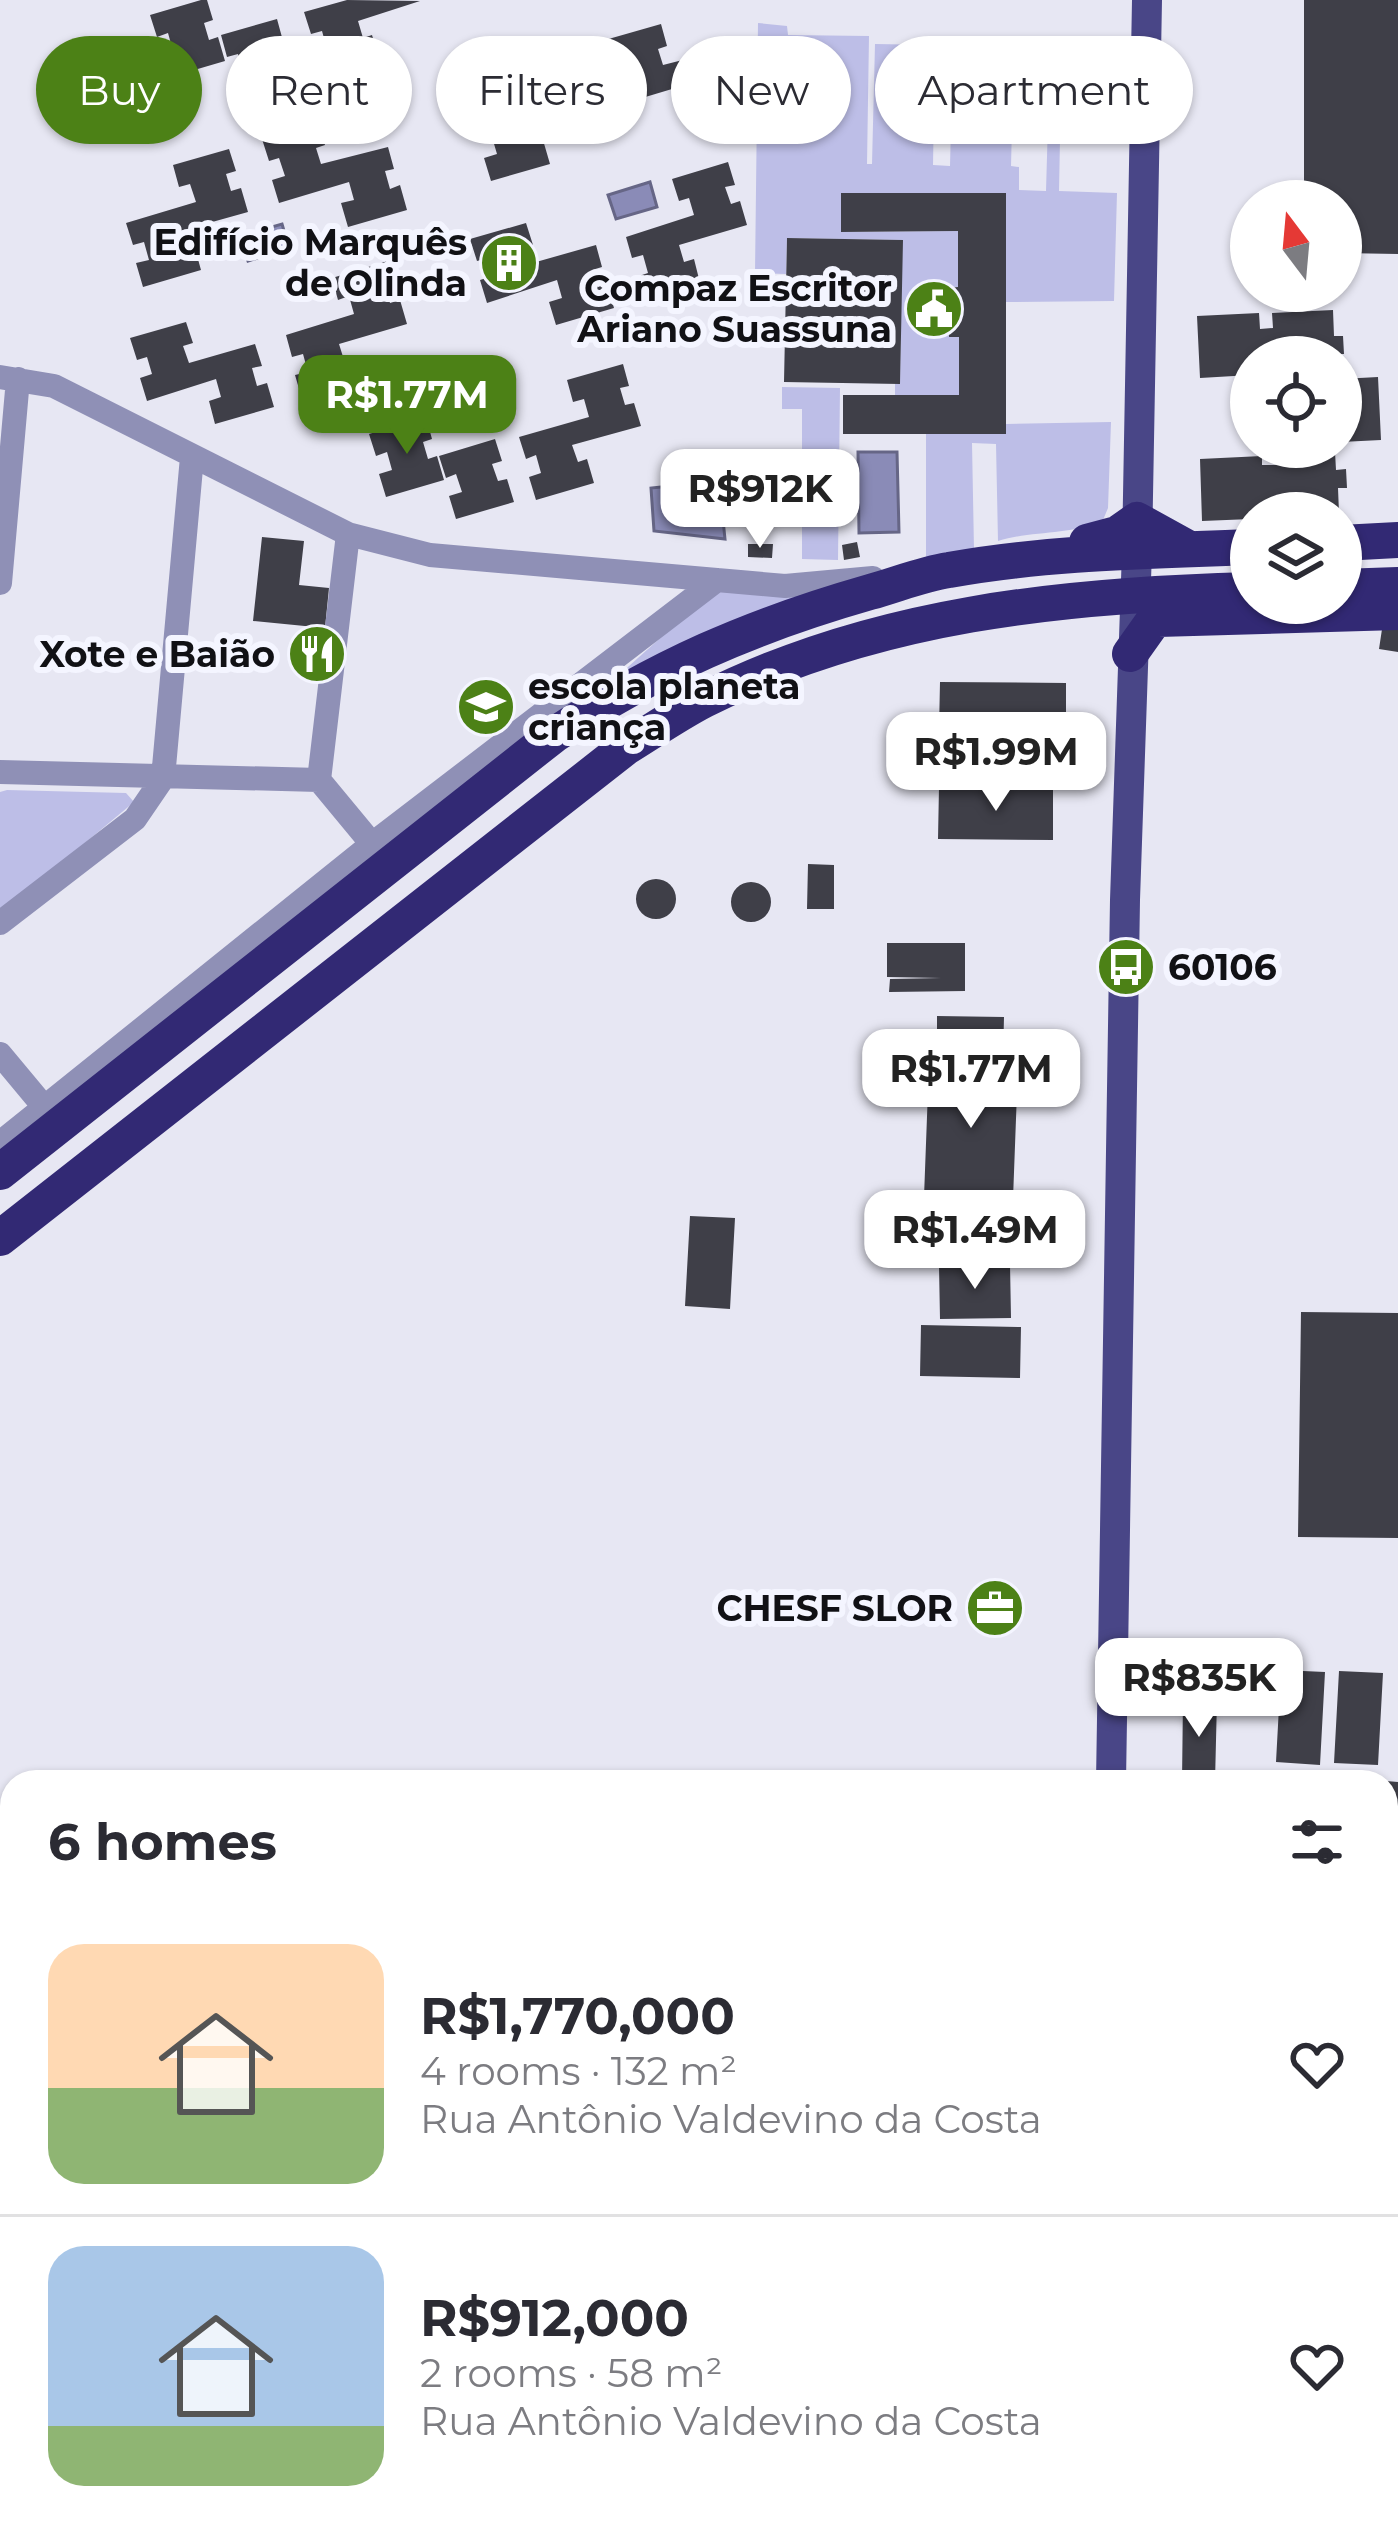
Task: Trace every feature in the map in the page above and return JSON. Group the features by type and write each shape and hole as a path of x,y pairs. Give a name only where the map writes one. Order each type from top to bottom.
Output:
{"highway":[{"path":"0,1172 554,735 622,689 785,616 816,595 1137,536 1191,549 1230,548"},
{"path":"1362,542 1398,540"},
{"path":"827,649 894,598 963,568"},
{"path":"1362,586 1398,585"},
{"path":"1147,607 1205,591 1230,590"},
{"path":"816,595 836,620 827,649"},
{"path":"1069,600 1112,624 1130,654 1143,632 1147,607"},
{"path":"0,1238 625,748 704,700 827,649 949,616 1069,600 1147,607 1398,612"}],"main road":[{"path":"1147,0 1137,536 1147,607"},
{"path":"1111,1770 1130,654"}],"street":[{"path":"0,583 9,378 55,386 348,534 463,560 717,580 816,595"},
{"path":"0,923 135,819 163,778 192,457"},
{"path":"348,534 319,780 372,844"},
{"path":"632,572 646,580 656,599 656,616 649,630"},
{"path":"0,1143 372,844 717,580"},
{"path":"0,772 319,780"},
{"path":"0,1054 45,1108"}],"shaded area":[{"path":"758,23 787,26 788,35 869,36 867,164 872,164 875,44 875,144 933,144 933,165 950,166 951,144 1012,144 1011,166 1019,167 1019,190 1046,191 1047,144 1060,144 1059,191 1117,193 1114,301 1006,302 1005,193 841,193 842,232 958,231 958,287 948,288 949,336 959,337 959,395 895,395 895,384 900,383 902,240 787,238 786,274 755,273 757,144 851,144 851,36 758,36"},
{"path":"650,182 657,207 616,219 608,195"},
{"path":"282,224 289,248 248,261 240,236"},
{"path":"782,387 840,388 838,560 802,559 802,409 782,409"},
{"path":"1111,422 1108,508 1103,520 998,541 996,444 972,443 974,550 926,557 926,434 1005,434 1006,424"},
{"path":"858,452 897,452 899,532 859,533"},
{"path":"719,481 725,539 654,531 651,488"},
{"path":"716,588 799,595 657,659 580,710"},
{"path":"0,792 126,793 134,802 0,914"}],"building":[{"path":"207,0 213,20 204,23 209,40 218,37 225,61 202,68 202,36 157,36 150,15"},
{"path":"347,0 420,1 358,21 362,36 311,34 304,12"},
{"path":"1304,0 1398,0 1398,254 1362,253 1362,180 1304,180"},
{"path":"277,19 282,36 226,36 226,53 221,35"},
{"path":"661,24 667,46 658,49 663,65 671,63 671,89 647,96 647,36 619,36"},
{"path":"264,144 325,144 316,148 321,164 388,147 394,169 385,171 390,189 400,185 407,210 348,227 341,203 354,200 349,182 279,203 272,180 285,176 279,158 269,161"},
{"path":"494,144 544,144 550,164 491,181 484,158 497,154"},
{"path":"229,149 236,171 226,174 231,191 241,188 248,212 180,231 185,249 194,245 201,270 143,287 136,263 149,260 144,242 133,245 126,223 196,202 190,184 179,187 173,165"},
{"path":"728,162 735,185 725,187 731,204 740,201 747,225 679,245 684,262 694,259 700,283 642,300 636,277 648,273 643,255 632,258 626,237 694,215 689,198 679,201 672,179"},
{"path":"841,193 1006,193 1006,434 843,434 843,395 959,395 959,337 949,337 948,288 958,287 958,231 841,232"},
{"path":"526,223 533,245 524,247 529,264 596,245 602,267 592,270 598,287 607,284 614,308 556,325 549,302 562,298 557,280 487,303 480,280 493,276 488,258 477,261 470,239"},
{"path":"787,238 903,240 900,384 784,382"},
{"path":"388,261 394,283 385,286 390,303 400,300 407,324 339,344 344,360 353,358 361,381 302,399 295,375 308,372 303,354 292,357 286,335 354,314 349,296 338,300 332,278"},
{"path":"1333,312 1334,336 1230,336 1230,376 1200,378 1197,316 1259,313 1260,329 1273,328 1272,313"},
{"path":"186,322 193,343 183,346 189,363 255,344 262,366 252,368 257,386 267,383 274,407 215,424 209,401 221,397 216,379 147,401 140,378 152,374 147,357 137,360 130,338"},
{"path":"623,364 629,386 620,388 625,405 634,403 641,426 572,445 578,462 587,459 594,483 536,500 529,477 541,473 536,455 526,459 519,437 589,417 584,399 573,402 567,380"},
{"path":"1378,377 1381,440 1362,441 1362,378"},
{"path":"426,417 432,439 423,442 428,459 437,456 444,480 386,497 379,474 392,470 387,452 376,456 369,434"},
{"path":"495,439 502,461 492,464 498,481 507,479 514,502 456,519 449,496 462,492 456,474 446,478 439,456"},
{"path":"1230,458 1230,468 1346,469 1347,488 1338,488 1338,492 1230,492 1230,520 1202,521 1200,459"},
{"path":"262,537 304,541 299,585 329,588 325,628 253,621"},
{"path":"857,542 860,557 844,560 842,545"},
{"path":"748,544 773,544 772,558 748,557"},
{"path":"1384,616 1398,616 1398,652 1379,649"},
{"path":"940,682 1066,683 1066,731 939,730"},
{"path":"939,787 1053,788 1053,840 938,839"},
{"path":"808,864 834,865 834,909 807,909"},
{"path":"656,879 670,885 676,899 670,913 656,919 642,913 636,899 642,885"},
{"path":"751,882 765,888 771,902 765,916 751,922 737,916 731,902 737,888"},
{"path":"887,943 965,943 965,991 889,992 890,979 941,978 887,977"},
{"path":"937,1016 1004,1017 1003,1058 937,1056"},
{"path":"929,1063 1018,1065 1013,1199 924,1197"},
{"path":"690,1216 735,1218 730,1309 685,1306"},
{"path":"1010,1264 1011,1318 940,1319 939,1266"},
{"path":"1301,1312 1398,1313 1398,1538 1298,1537"},
{"path":"921,1325 1021,1327 1020,1378 920,1376"},
{"path":"1281,1670 1325,1672 1320,1765 1276,1762"},
{"path":"1339,1671 1383,1673 1378,1765 1334,1763"},
{"path":"1183,1699 1217,1699 1215,1770 1182,1770"}],"place":[{"name":"Edifício Marquês de Olinda","path":"509,263"},
{"name":"Compaz Escritor Ariano Suassuna","path":"934,309"},
{"name":"Xote e Baião","path":"317,654"},
{"name":"escola planeta criança","path":"486,707"},
{"name":"60106","path":"1126,967"},
{"name":"CHESF SLOR","path":"995,1608"}]}
